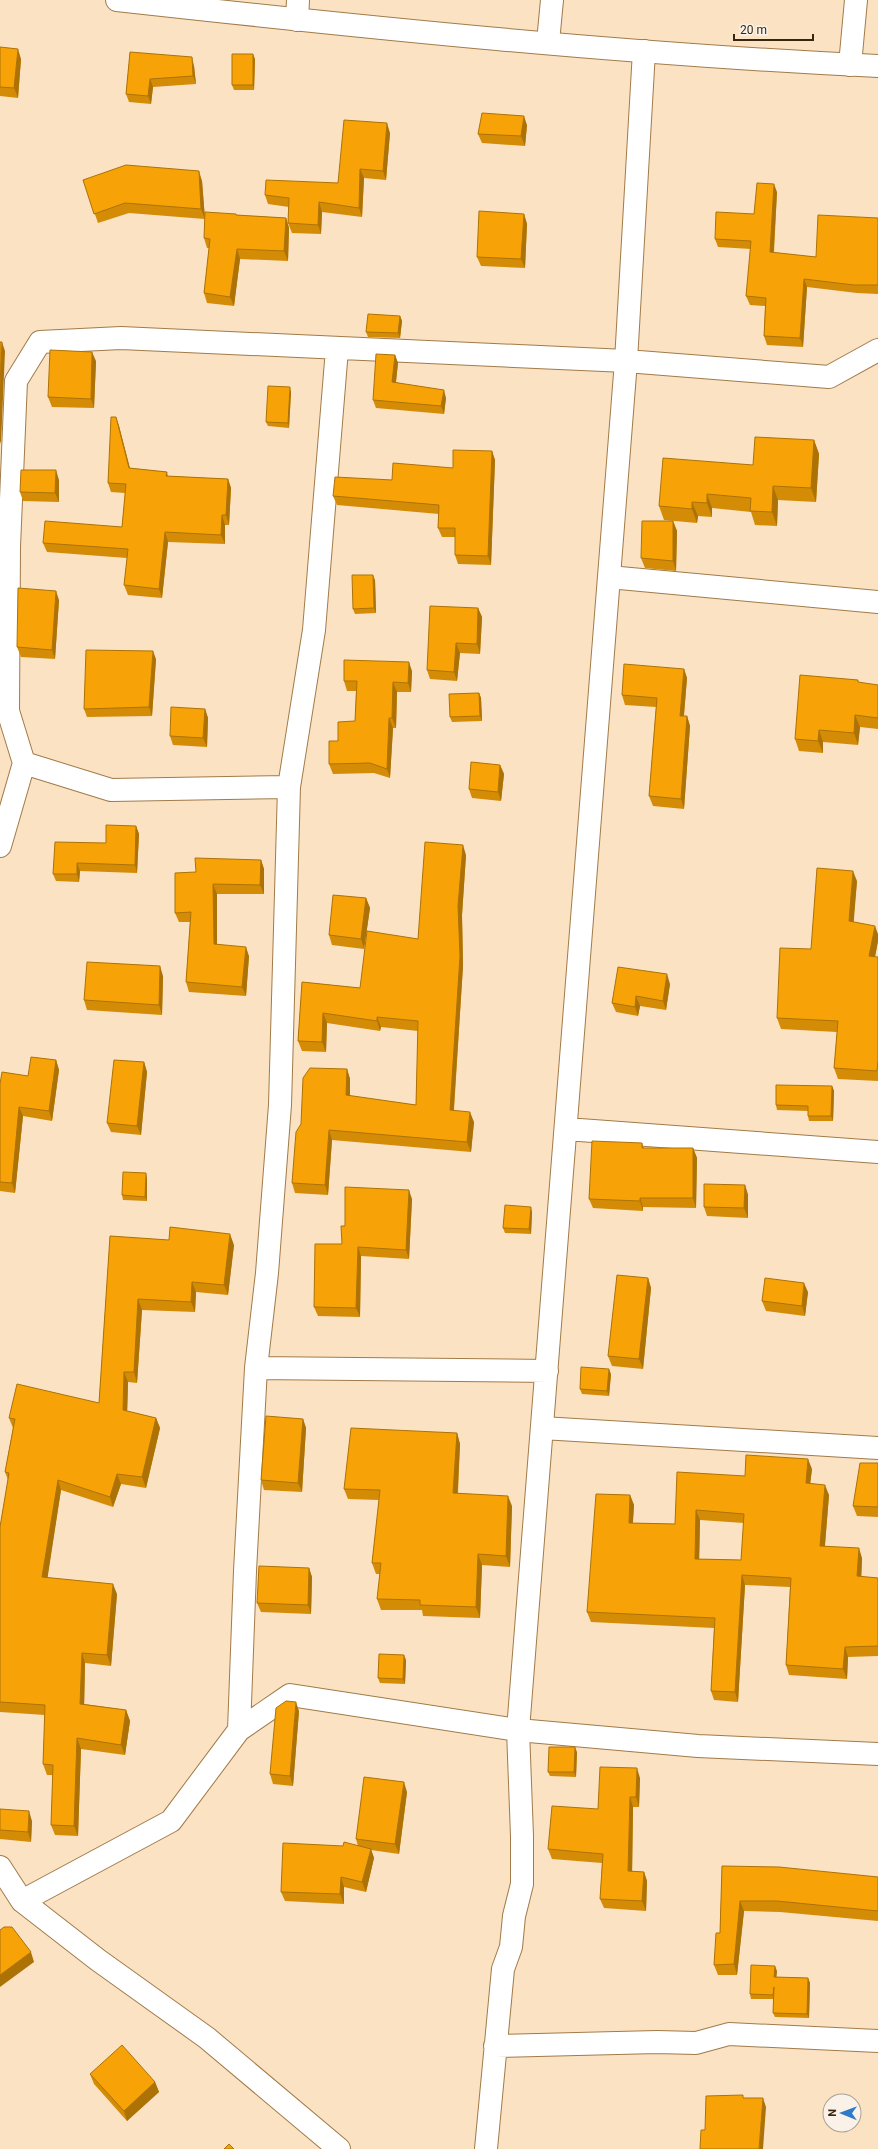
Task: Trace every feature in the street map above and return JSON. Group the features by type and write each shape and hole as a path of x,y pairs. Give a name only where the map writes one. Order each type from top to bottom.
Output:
{"street":[{"path":"117,0 298,10 548,42 644,51 878,66"},
{"path":"548,42 552,0"},
{"path":"850,65 856,0"},
{"path":"486,2149 503,1968 511,1947 514,1916 522,1884 522,1836 518,1730 626,361 644,51"},
{"path":"0,846 24,763 8,711 8,547 16,381 40,342 121,338 626,361 829,377 878,350"},
{"path":"239,1730 245,1571 256,1368 267,1273 280,1105 289,787 314,630 337,349"},
{"path":"609,577 878,602"},
{"path":"24,763 112,790 289,787"},
{"path":"566,1129 878,1152"},
{"path":"256,1368 547,1371"},
{"path":"542,1428 878,1448"},
{"path":"22,1901 171,1821 239,1730 290,1695 518,1730 698,1746 878,1754"},
{"path":"0,1867 22,1901 98,1960 207,2038 339,2149"},
{"path":"495,2046 656,2042 696,2043 729,2034 878,2041"}],"building":[{"path":"0,47 18,49 14,88 0,87"},
{"path":"130,52 192,57 193,76 150,79 148,96 126,94"},
{"path":"232,54 253,54 253,85 232,85"},
{"path":"482,113 524,116 521,136 478,134"},
{"path":"344,120 387,123 383,171 360,169 359,208 319,202 318,225 288,223 289,198 265,195 266,180 338,183"},
{"path":"126,165 199,171 201,209 125,203 94,214 83,180"},
{"path":"757,183 774,184 770,252 816,257 818,215 878,218 878,285 854,285 804,279 800,338 764,336 766,298 746,296 751,241 715,239 716,212 754,214"},
{"path":"479,211 524,214 521,259 477,257"},
{"path":"205,212 286,218 284,251 237,249 230,297 204,293 210,239 204,238"},
{"path":"368,314 400,316 398,333 366,332"},
{"path":"0,342 2,342 0,386"},
{"path":"50,350 92,352 91,399 48,397"},
{"path":"376,354 395,355 392,382 444,390 441,406 373,400"},
{"path":"268,386 290,387 288,423 266,422"},
{"path":"111,417 116,417 129,468 167,472 166,476 228,479 226,515 222,515 221,535 165,532 159,589 124,585 128,549 43,543 45,521 122,527 126,484 108,483"},
{"path":"755,437 814,440 811,488 773,486 772,512 750,511 751,498 707,494 707,503 692,502 692,509 659,506 663,458 753,465"},
{"path":"453,450 492,451 488,556 455,555 455,528 438,528 439,505 333,496 335,477 392,480 393,463 453,468"},
{"path":"21,470 56,470 55,493 20,492"},
{"path":"642,521 673,521 673,561 641,558"},
{"path":"352,575 373,575 374,608 353,609"},
{"path":"18,588 56,591 52,650 17,647"},
{"path":"430,606 478,608 477,644 456,643 454,672 427,670"},
{"path":"86,650 153,651 149,707 84,709"},
{"path":"344,660 409,662 408,683 393,682 392,718 389,718 387,769 370,763 329,764 329,741 338,741 338,722 355,721 357,681 344,681"},
{"path":"624,664 684,669 680,716 687,716 681,799 649,796 657,698 622,695"},
{"path":"800,675 858,680 858,682 878,685 878,718 855,715 854,733 819,730 818,741 795,739"},
{"path":"479,693 480,716 450,717 449,694"},
{"path":"171,707 205,709 203,738 170,736"},
{"path":"471,762 500,765 498,792 469,789"},
{"path":"106,825 136,826 135,865 77,863 77,874 53,874 55,842 106,843"},
{"path":"425,842 463,845 458,906 460,956 450,1110 470,1112 467,1142 329,1130 325,1185 292,1183 296,1132 301,1124 303,1078 310,1068 347,1069 346,1095 416,1105 418,1021 377,1017 377,1021 323,1013 322,1042 298,1041 302,982 360,988 367,931 418,939"},
{"path":"195,858 261,860 260,885 213,884 214,944 246,947 242,987 186,982 191,912 175,913 175,873 196,872"},
{"path":"817,868 853,871 849,921 875,926 869,956 878,957 877,1071 834,1068 838,1021 777,1018 780,948 811,949"},
{"path":"333,895 366,898 361,939 329,935"},
{"path":"87,962 160,966 159,1005 84,1000"},
{"path":"618,967 667,974 663,1001 636,996 635,1007 612,1003"},
{"path":"31,1057 56,1060 49,1111 19,1107 12,1183 0,1182 0,1084 2,1072 28,1076"},
{"path":"114,1060 144,1062 137,1126 107,1123"},
{"path":"776,1085 832,1086 831,1116 808,1116 808,1106 776,1105"},
{"path":"592,1141 642,1143 642,1148 693,1148 693,1198 640,1198 640,1201 589,1199"},
{"path":"123,1172 146,1173 145,1197 122,1195"},
{"path":"704,1184 745,1185 744,1208 704,1207"},
{"path":"345,1187 409,1190 406,1250 358,1247 356,1308 314,1307 315,1244 342,1244 341,1226 345,1226"},
{"path":"505,1205 531,1207 529,1229 503,1228"},
{"path":"170,1227 230,1234 224,1285 192,1282 191,1302 138,1299 134,1372 124,1372 123,1410 156,1418 142,1477 117,1474 110,1497 58,1480 42,1577 113,1584 107,1655 82,1653 80,1704 126,1710 121,1745 77,1738 74,1826 51,1825 53,1765 43,1764 45,1705 0,1702 0,1527 9,1473 5,1472 15,1419 9,1418 17,1384 99,1403 110,1236 169,1240"},
{"path":"617,1275 648,1278 639,1359 608,1356"},
{"path":"765,1278 804,1283 802,1306 762,1301"},
{"path":"581,1367 609,1369 607,1391 580,1389"},
{"path":"266,1416 303,1419 298,1483 261,1480"},
{"path":"351,1428 457,1433 453,1493 508,1496 506,1556 478,1554 476,1607 420,1605 420,1600 377,1599 381,1563 372,1563 380,1490 344,1489"},
{"path":"746,1455 808,1459 806,1483 825,1485 820,1546 859,1548 857,1576 878,1578 878,1646 845,1647 843,1669 786,1665 791,1578 742,1575 735,1692 711,1691 715,1618 587,1612 596,1494 630,1495 629,1523 675,1524 677,1472 745,1476","holes":["696,1510 744,1514 741,1560 695,1559"]},
{"path":"860,1463 878,1463 878,1507 853,1506"},
{"path":"259,1566 309,1568 308,1605 257,1603"},
{"path":"379,1654 404,1655 403,1679 378,1678"},
{"path":"286,1701 296,1702 290,1776 270,1774 276,1708"},
{"path":"549,1747 575,1747 574,1772 548,1772"},
{"path":"600,1767 637,1768 636,1797 630,1797 628,1871 644,1872 642,1901 600,1899 603,1854 548,1849 552,1806 598,1809"},
{"path":"364,1777 404,1782 395,1844 356,1839"},
{"path":"0,1809 29,1811 28,1832 0,1830"},
{"path":"344,1842 371,1849 362,1882 341,1877 340,1894 281,1892 283,1843 343,1846"},
{"path":"722,1866 779,1867 878,1877 878,1911 777,1901 740,1901 734,1964 714,1965 716,1933 720,1933"},
{"path":"4,1927 12,1927 31,1952 0,1975 0,1930"},
{"path":"751,1965 775,1966 774,1977 808,1978 807,2014 773,2013 774,1987 773,1995 750,1994"},
{"path":"122,2045 155,2082 124,2111 90,2074"},
{"path":"743,2095 743,2098 763,2098 759,2149 700,2149 701,2130 705,2130 706,2096"},
{"path":"229,2144 234,2149 224,2149"}]}
